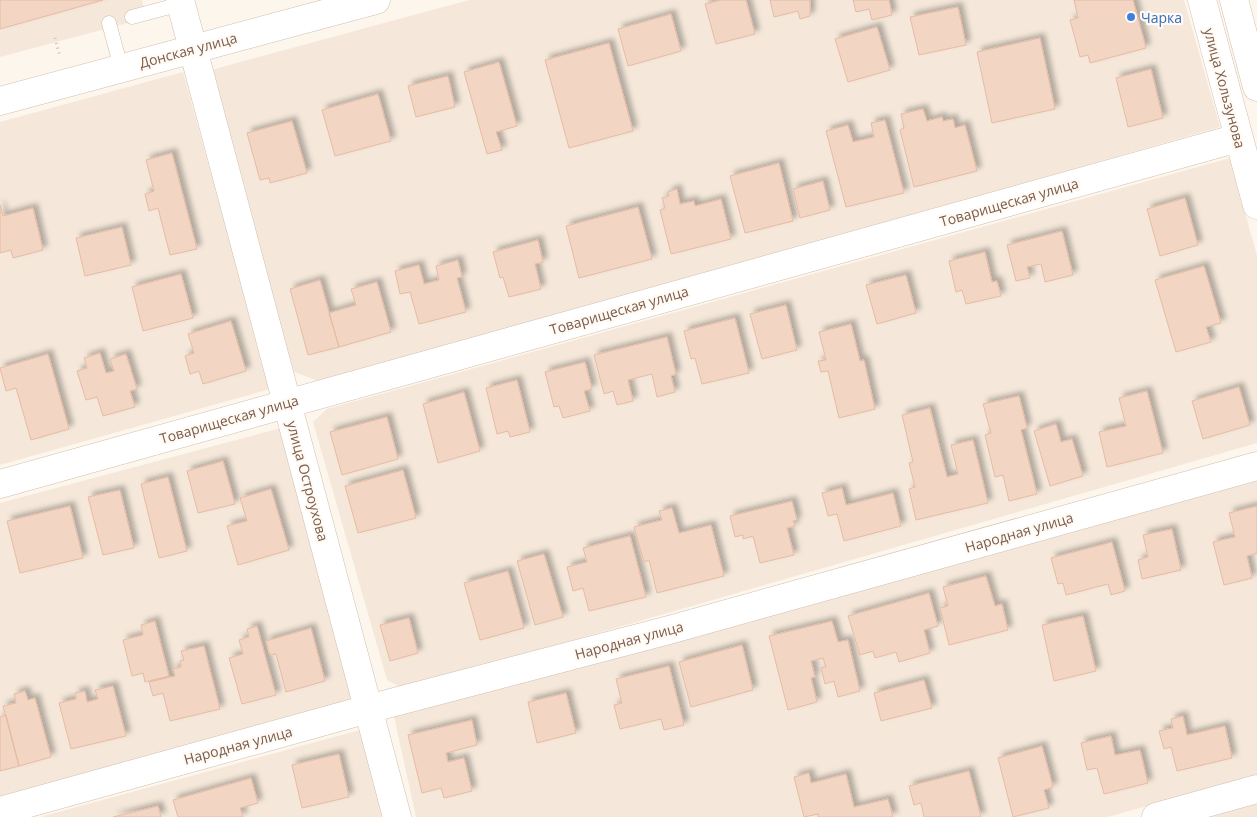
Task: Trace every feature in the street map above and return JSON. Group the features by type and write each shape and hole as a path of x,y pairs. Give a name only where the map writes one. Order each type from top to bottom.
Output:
{"street":[{"name":"Донская улица","path":"0,101 376,0"},
{"name":"улица Хользунова","path":"1202,0 1257,205"},
{"path":"1234,0 1257,87"},
{"name":"улица Остроухова","path":"180,2 397,817"},
{"name":"Товарищеская улица","path":"0,484 1238,138"},
{"name":"Народная улица","path":"0,811 368,709 669,630 1257,466"},
{"path":"1156,817 1257,789"}],"lane":[{"path":"132,17 180,2"},
{"path":"109,23 121,68"}],"shaded area":[{"path":"0,0 142,0 146,18 0,57"},
{"path":"469,0 1184,0 1220,127 323,383 294,372 211,70"},
{"path":"183,72 270,389 0,465 0,122"},
{"path":"1230,158 1257,256 1257,443 404,689 387,680 313,422 327,409"},
{"path":"281,428 353,699 0,798 0,503"},
{"path":"1257,477 1257,775 1108,817 416,817 393,712"},
{"path":"360,730 384,817 40,817"},
{"path":"1257,800 1257,817 1199,817"}],"building":[{"path":"0,0 103,0 0,29"},
{"path":"721,0 746,0 755,34 716,44 705,4"},
{"path":"770,0 810,0 810,16 800,19 798,11 774,17"},
{"path":"853,0 889,0 892,15 872,20 869,9 856,12"},
{"path":"1074,0 1133,0 1146,48 1090,63 1088,55 1080,57 1070,20 1078,18"},
{"path":"958,7 966,45 919,55 910,17"},
{"path":"671,14 681,51 628,66 618,29"},
{"path":"877,27 890,70 848,82 835,39"},
{"path":"1040,38 1055,109 992,123 977,52"},
{"path":"609,43 633,131 569,148 545,60"},
{"path":"499,62 517,126 496,132 502,150 487,154 464,72"},
{"path":"1151,69 1163,118 1128,127 1116,78"},
{"path":"448,76 455,107 416,117 408,86"},
{"path":"378,94 391,141 335,156 322,110"},
{"path":"923,109 927,121 942,117 943,121 953,119 955,128 965,125 977,171 914,187 900,130 904,128 901,114"},
{"path":"885,120 904,193 846,207 826,131 848,125 853,142 874,137 871,123"},
{"path":"292,121 307,173 270,183 269,178 260,180 247,133"},
{"path":"172,153 197,249 170,255 158,208 149,211 145,194 154,191 146,160"},
{"path":"779,163 793,221 745,233 730,176"},
{"path":"823,181 830,210 800,218 793,189"},
{"path":"677,189 680,204 694,201 695,206 721,199 731,239 671,254 660,210 665,208 662,198 669,196 668,192"},
{"path":"1185,198 1198,245 1160,256 1147,209"},
{"path":"0,205 3,216 33,208 43,250 13,258 11,250 0,253"},
{"path":"638,207 652,259 579,278 566,226"},
{"path":"122,227 131,265 85,276 76,238"},
{"path":"1062,231 1073,275 1045,282 1041,264 1027,267 1030,278 1016,281 1007,245"},
{"path":"538,240 543,262 535,264 541,289 509,297 503,277 500,278 493,252"},
{"path":"985,252 992,282 997,281 1001,296 966,304 962,290 956,292 949,261"},
{"path":"458,260 462,277 457,278 466,312 419,324 410,292 400,294 395,271 419,265 424,284 439,280 436,266"},
{"path":"1204,266 1221,323 1206,327 1211,342 1176,352 1155,280"},
{"path":"181,274 193,318 143,331 132,287"},
{"path":"906,275 916,313 877,324 866,285"},
{"path":"320,280 339,347 308,355 290,289"},
{"path":"377,282 391,332 339,347 329,313 356,305 351,289"},
{"path":"786,305 797,350 762,359 750,314"},
{"path":"735,318 749,373 702,384 695,358 691,359 684,331"},
{"path":"231,321 246,371 203,384 199,371 190,374 185,356 194,353 188,334"},
{"path":"851,324 860,361 864,360 875,409 839,418 828,371 821,372 818,361 826,360 819,332"},
{"path":"667,337 676,374 671,376 675,392 657,397 652,374 628,380 633,401 617,405 613,391 604,394 594,355"},
{"path":"100,353 106,373 114,371 110,359 126,354 137,389 130,391 135,407 103,416 97,397 86,400 77,371 87,368 84,358"},
{"path":"48,354 69,429 31,440 16,388 6,391 0,368"},
{"path":"585,362 592,389 584,391 590,411 563,418 559,406 554,407 545,372"},
{"path":"517,380 530,432 510,437 508,431 497,434 486,388"},
{"path":"1239,387 1250,425 1203,439 1192,401"},
{"path":"1147,391 1163,453 1107,467 1099,432 1126,426 1119,398"},
{"path":"464,392 480,451 438,463 423,404"},
{"path":"1019,396 1027,428 1021,430 1037,494 1009,501 1003,475 995,477 985,435 991,433 983,404"},
{"path":"930,408 947,477 958,474 951,445 973,440 988,503 916,520 909,489 915,487 909,463 913,462 902,415"},
{"path":"387,417 398,459 342,475 330,432"},
{"path":"1056,424 1061,442 1072,439 1083,476 1050,486 1034,431"},
{"path":"223,461 235,504 198,513 187,471"},
{"path":"403,470 416,518 358,533 345,486"},
{"path":"168,477 187,551 159,558 141,484"},
{"path":"842,488 846,505 893,493 901,526 844,541 837,514 828,516 822,493"},
{"path":"271,489 289,550 238,565 227,526 247,521 240,498"},
{"path":"120,490 134,548 103,555 88,497"},
{"path":"792,501 797,520 793,521 795,526 787,528 794,555 760,563 753,536 743,539 743,535 735,537 730,516"},
{"path":"70,506 83,558 20,573 7,521"},
{"path":"1257,506 1257,553 1247,556 1252,578 1224,585 1213,542 1235,537 1229,513"},
{"path":"672,508 679,533 711,525 724,576 657,593 649,560 644,562 634,527 662,520 659,511"},
{"path":"1172,529 1181,570 1142,579 1138,560 1148,557 1143,535"},
{"path":"630,536 646,597 589,611 583,588 573,591 567,567 587,562 583,548"},
{"path":"1112,542 1125,591 1111,595 1108,584 1066,595 1063,583 1058,584 1051,558"},
{"path":"544,554 563,617 535,625 517,561"},
{"path":"508,571 524,628 480,640 464,583"},
{"path":"986,576 995,606 1002,604 1008,630 949,645 940,608 948,606 943,587"},
{"path":"929,593 938,626 924,630 930,653 899,662 896,652 875,658 873,651 860,655 848,616"},
{"path":"1083,616 1096,671 1054,681 1042,625"},
{"path":"409,618 418,653 390,661 380,625"},
{"path":"155,621 169,676 145,682 143,673 132,676 123,640 143,635 141,625"},
{"path":"832,621 838,642 848,640 860,691 838,697 834,681 825,684 821,668 826,667 823,658 811,661 815,677 811,678 817,702 788,710 769,636"},
{"path":"257,626 276,695 242,704 229,658 243,654 239,640 249,637 247,629"},
{"path":"311,628 325,681 286,692 276,654 270,655 266,641"},
{"path":"742,645 753,690 691,707 679,662"},
{"path":"204,646 220,709 170,721 163,693 153,696 149,682 175,676 173,669 181,667 180,661 184,660 181,651"},
{"path":"669,666 684,725 664,730 661,719 620,729 614,705 622,703 616,679"},
{"path":"924,680 932,708 881,721 874,693"},
{"path":"113,686 126,736 71,749 59,703 76,699 75,693 85,691 87,702 98,699 95,690"},
{"path":"25,691 28,700 35,698 51,757 19,766 3,706 16,703 14,694"},
{"path":"566,693 576,733 537,743 528,702"},
{"path":"6,715 19,766 0,771 0,717"},
{"path":"1183,716 1187,735 1225,726 1232,758 1177,771 1171,747 1164,749 1159,731 1173,728 1171,719"},
{"path":"472,720 477,745 446,753 448,762 464,758 472,791 444,798 441,788 422,793 408,735"},
{"path":"1111,736 1115,755 1140,750 1148,783 1104,794 1097,768 1087,770 1081,743"},
{"path":"1042,746 1053,787 1044,790 1049,808 1013,817 998,758"},
{"path":"339,754 349,797 302,808 292,765"},
{"path":"969,771 981,817 924,817 921,803 914,805 909,786"},
{"path":"809,773 811,783 846,774 854,807 888,799 893,817 818,817 818,814 804,817 794,777"},
{"path":"251,778 258,803 240,808 243,817 178,817 173,800"},
{"path":"158,806 161,817 113,817"}],"place":[{"name":"Чарка","path":"1131,17"}]}
